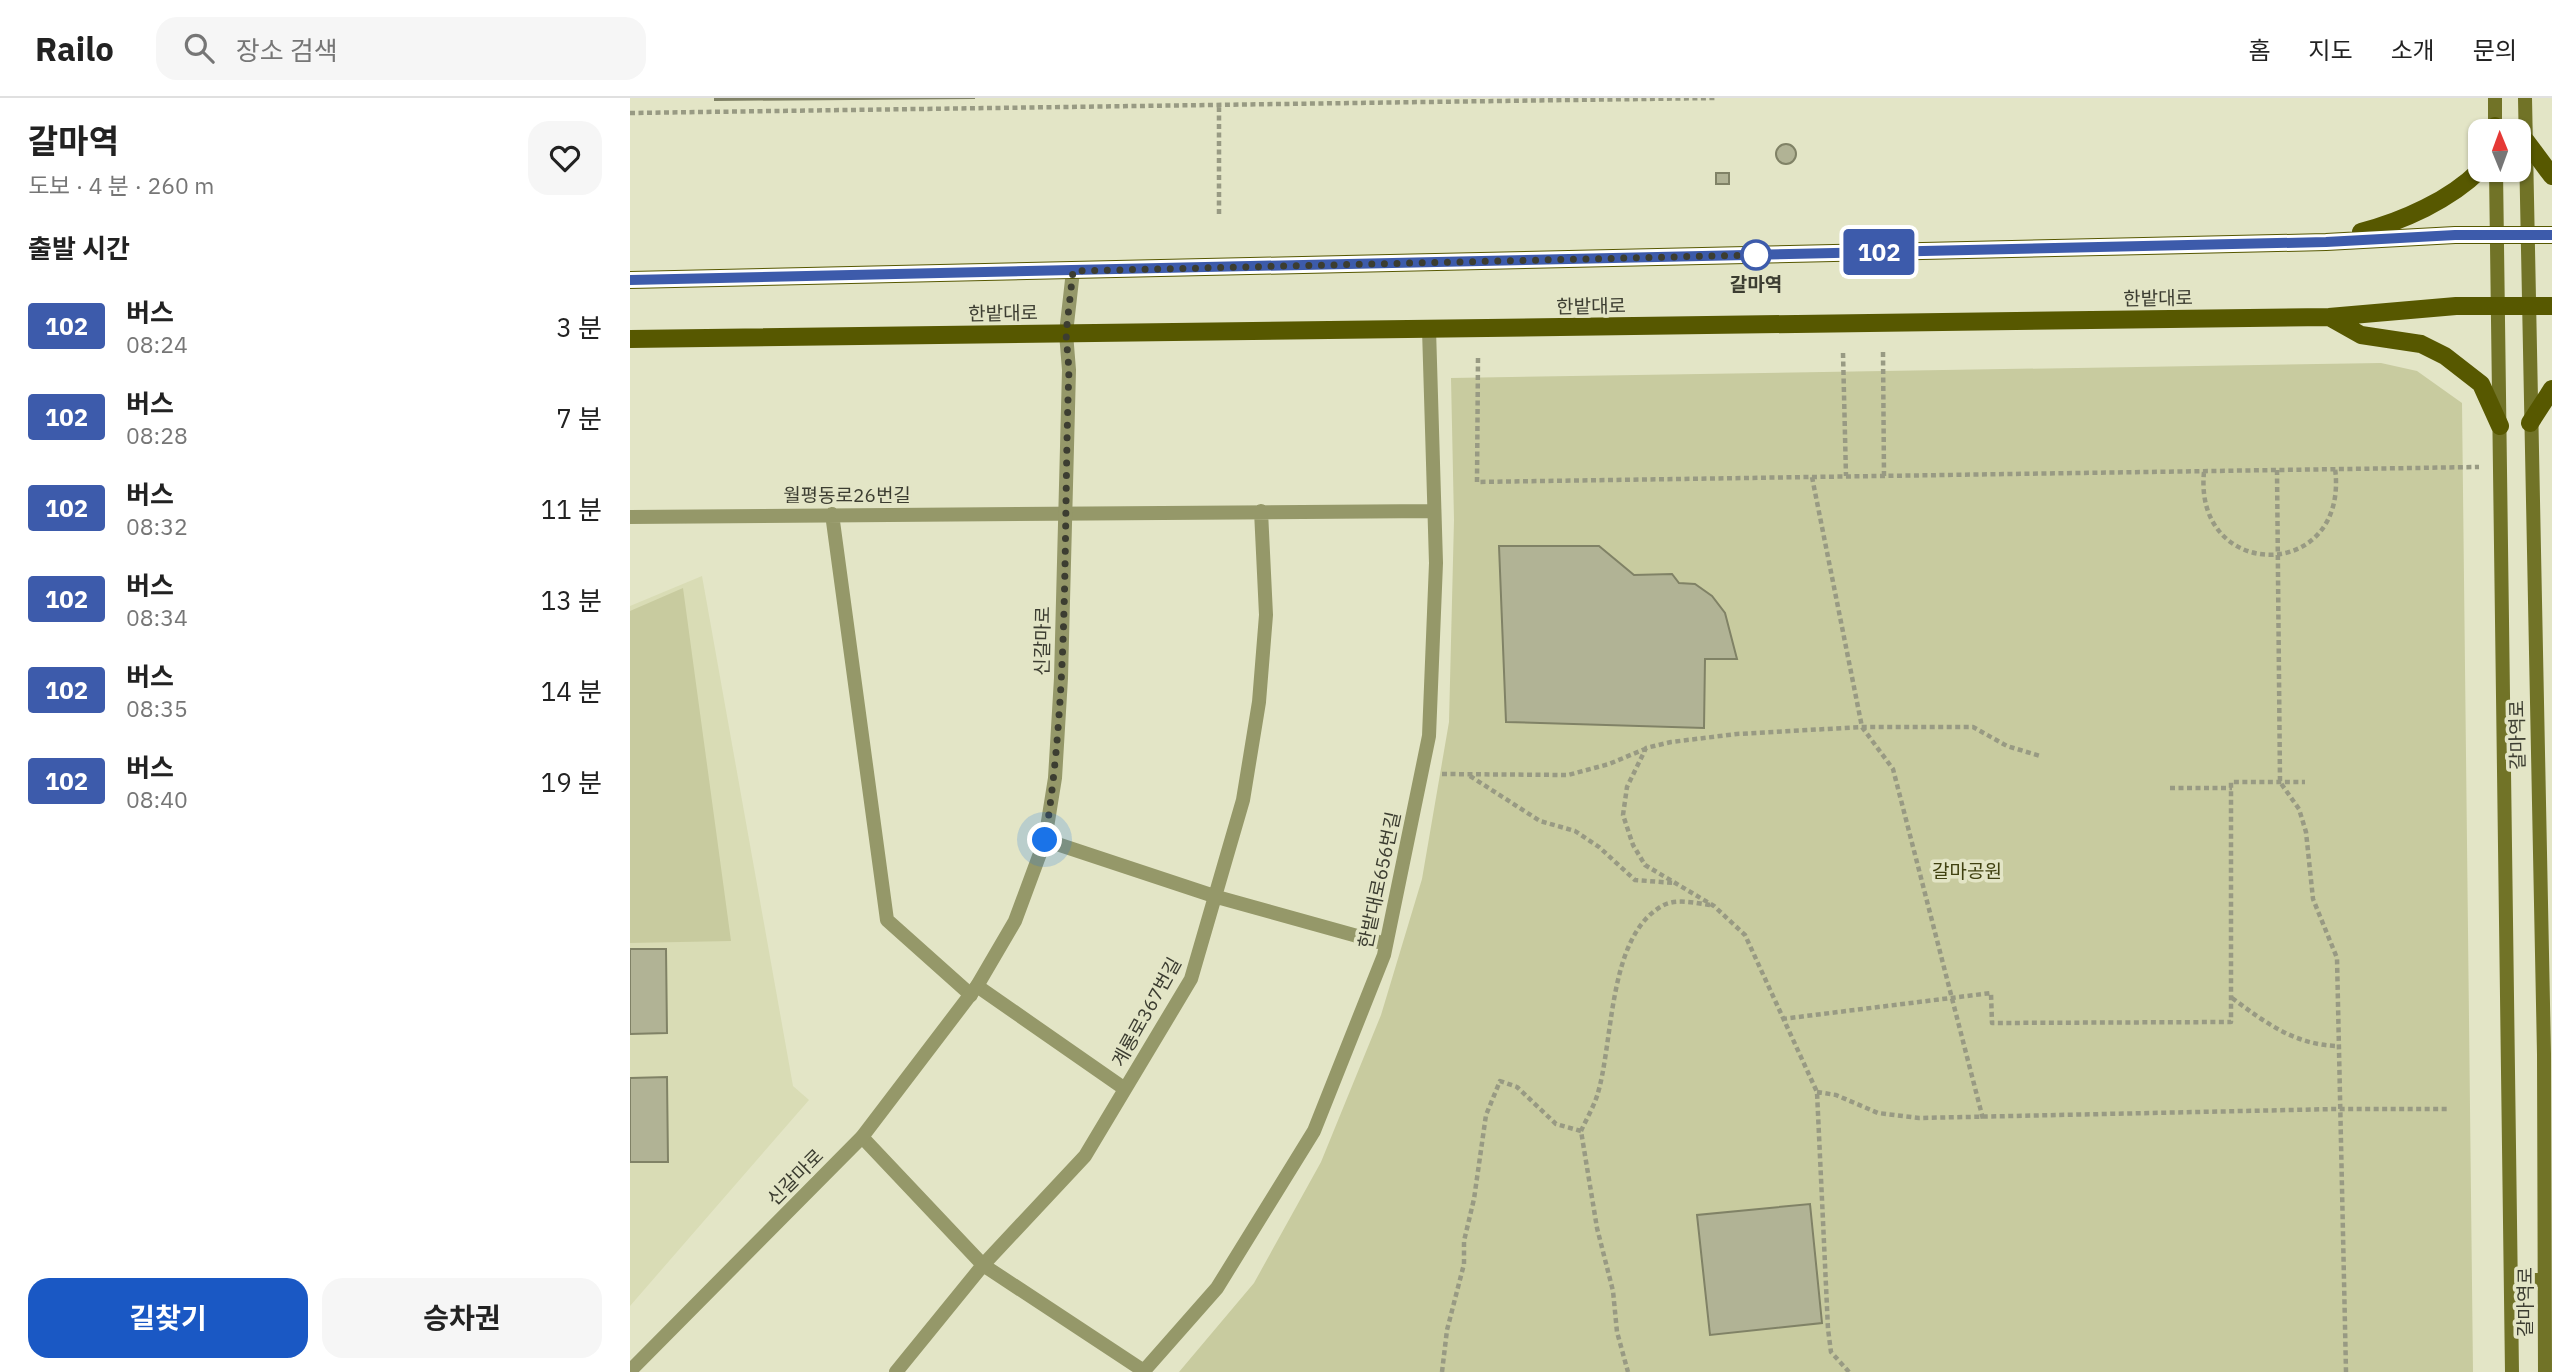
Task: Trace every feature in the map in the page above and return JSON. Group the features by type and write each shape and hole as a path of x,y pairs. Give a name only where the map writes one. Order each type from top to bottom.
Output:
{"main road":[{"path":"2495,98 2495,119"},
{"name":"갈마역로","path":"2525,98 2525,119"},
{"path":"2531,148 2552,177"},
{"path":"2326,242 2382,227 2436,202 2468,179"},
{"name":"갈마역로","path":"2496,182 2512,1372"},
{"name":"갈마역로","path":"2527,182 2548,1280 2545,1372"},
{"path":"630,280 1136,271 2552,235"},
{"name":"한밭대로","path":"630,339 2329,317 2456,306 2552,306"},
{"path":"2329,317 2361,335 2421,344 2445,356 2481,384 2500,426"},
{"path":"2530,423 2552,389"},
{"path":"2511,1280 2548,1280"}],"street":[{"name":"신갈마로","path":"630,1371 862,1137 974,991 1015,921 1045,840 1055,778 1069,370 1066,334 1073,271"},
{"name":"한밭대로656번길","path":"1143,1371 1217,1289 1314,1131 1386,944 1429,736 1436,563 1429,329"},
{"name":"계룡로367번길","path":"895,1372 983,1265 1085,1156 1191,979 1243,800 1259,702 1266,615 1261,511"},
{"name":"월평동로26번길","path":"630,516 1434,511"},
{"path":"832,514 887,920 974,991 1125,1089"},
{"path":"1045,840 1217,897 1386,944"},
{"path":"862,1137 983,1265 1143,1371"}],"path":[{"path":"1201,98 1201,106"},
{"path":"1233,98 1233,106"},
{"path":"630,113 1715,98"},
{"path":"1219,106 1219,214"},
{"path":"1883,352 1884,476"},
{"path":"1843,353 1846,477"},
{"path":"1478,358 1477,482 2483,467"},
{"path":"2204,472 2205,508 2214,526 2228,541 2243,550 2260,555 2277,555 2302,548 2326,527 2334,511 2338,491 2335,468"},
{"path":"2277,470 2280,782 2299,809 2306,832 2313,899 2337,958 2346,1372"},
{"path":"1812,477 1862,727 1893,769 1983,1119"},
{"path":"1421,772 1470,776 1568,775 1671,742 1737,734 1862,727 1973,727 2007,746 2040,756"},
{"path":"1646,748 1627,787 1623,815 1633,845 1646,865 1714,906 1745,935 1817,1092 1828,1329 1831,1352 1849,1372"},
{"path":"1470,776 1540,821 1575,831 1599,847 1635,880 1679,883"},
{"path":"1782,1019 1991,993 1992,1023 2231,1022 2231,782 2305,782"},
{"path":"2170,788 2231,788"},
{"path":"1628,1372 1617,1332 1613,1291 1597,1228 1581,1131 1597,1097 1623,961 1641,925 1662,905 1683,901 1714,906"},
{"path":"2231,998 2277,1031 2316,1046 2338,1046"},
{"path":"1442,1372 1447,1330 1464,1264 1464,1241 1474,1199 1486,1115 1500,1080 1517,1087 1556,1124 1581,1131"},
{"path":"1817,1092 1836,1095 1878,1114 1983,1119 2339,1109 2448,1109"}],"shaded area":[{"path":"702,576 793,1086 809,1100 630,1306 630,606"}],"green space":[{"name":"갈마공원","path":"2381,363 2417,371 2462,403 2473,1372 1179,1372 1254,1283 1321,1162 1381,1015 1422,879 1449,722 1454,520 1451,378"},
{"path":"683,588 731,941 630,943 630,611"}],"building":[{"path":"715,98 975,98 715,100"},
{"path":"1786,144 1793,147 1796,154 1793,161 1786,164 1779,161 1776,154 1779,147"},
{"path":"1716,173 1729,173 1729,184 1716,184"},
{"path":"1499,546 1599,546 1634,575 1672,574 1679,583 1695,584 1712,596 1725,613 1737,659 1705,659 1704,728 1506,722"},
{"path":"630,949 666,949 667,1033 630,1034"},
{"path":"667,1077 668,1162 630,1162 630,1078"},
{"path":"1810,1204 1822,1323 1710,1335 1697,1215"}],"bus line":[{"name":"102","path":"630,280 1136,271 2326,242 2455,235 2552,235"}],"place":[{"name":"갈마역","path":"1756,255"}],"route":[{"path":"1045,840 1055,778 1061,678 1069,370 1066,334 1073,271 1756,255"}]}
